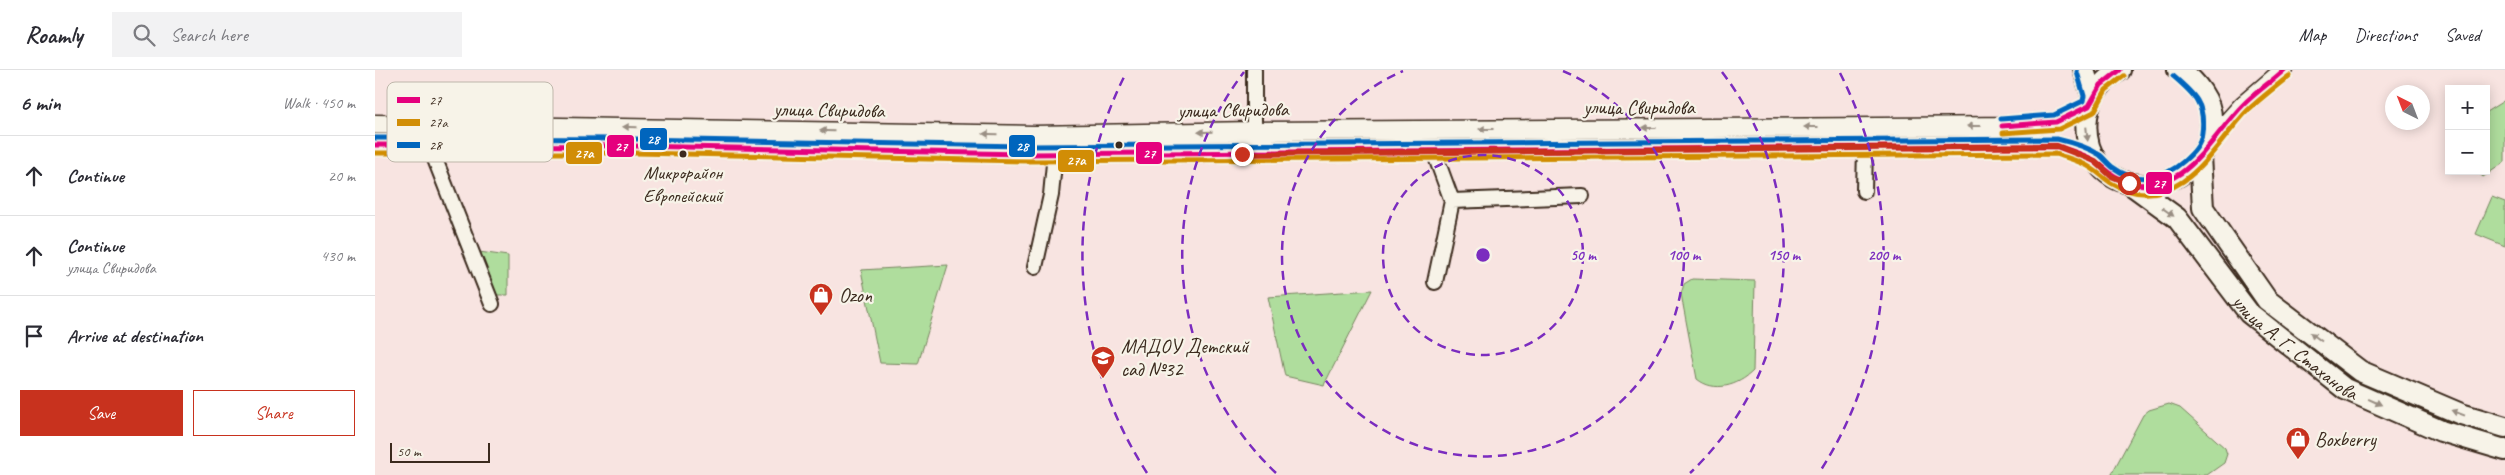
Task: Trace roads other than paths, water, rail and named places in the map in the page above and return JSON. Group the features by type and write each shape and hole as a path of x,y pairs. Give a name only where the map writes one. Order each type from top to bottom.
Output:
{"main road":[{"path":"2085,70 2090,101 2085,134 2095,161 2111,176 2129,183 2155,186 2176,178 2204,149"},
{"path":"2090,101 2110,76 2121,70"},
{"name":"улица А. Г. Стаханова","path":"2181,70 2200,89 2212,114 2204,149 2203,208 2267,300 2360,371 2461,414 2505,427"},
{"name":"улица А. Г. Стаханова","path":"2129,183 2177,218 2249,313 2345,389 2441,431 2505,450"}],"street":[{"path":"1254,70 1254,131"},
{"path":"2204,149 2243,105 2284,70"},
{"name":"улица Свиридова","path":"553,127 1034,135 1254,131 2022,126 2056,122 2090,101"},
{"name":"улица Свиридова","path":"553,146 1055,153 1434,152 2057,146 2095,161"},
{"path":"1864,191 1865,148"},
{"path":"1434,152 1452,201 1435,282"},
{"path":"1035,267 1051,196 1055,153"},
{"path":"436,162 492,304"},
{"path":"1452,201 1582,196"}],"place":[{"name":"Микрорайон Европейский","path":"683,154"},
{"name":"Ozon","path":"821,316"},
{"name":"МАДОУ Детский сад №32","path":"1103,379"},
{"name":"Boxberry","path":"2298,460"}]}
